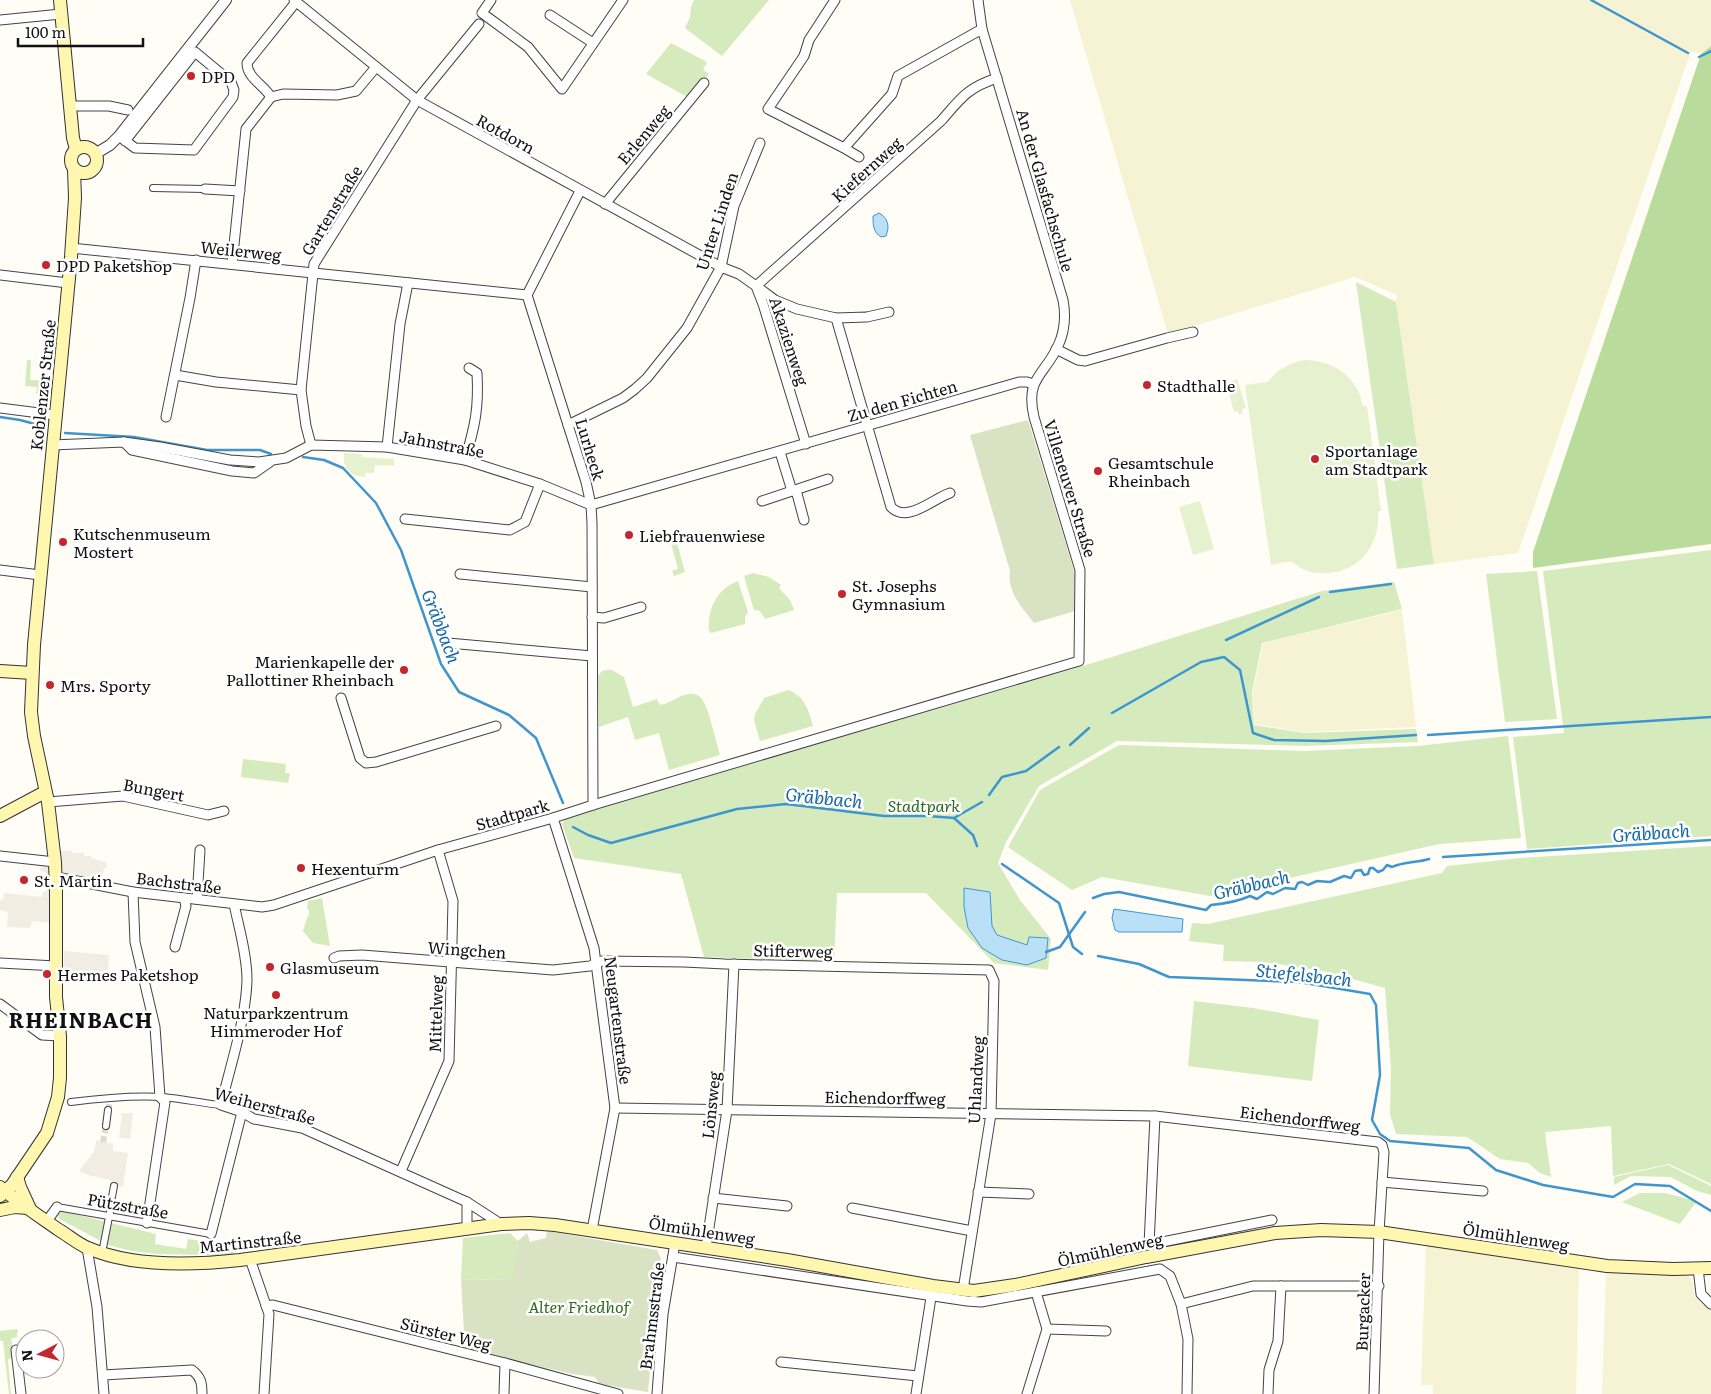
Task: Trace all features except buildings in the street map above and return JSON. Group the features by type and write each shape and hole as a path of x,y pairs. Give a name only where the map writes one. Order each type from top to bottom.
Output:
{"main road":[{"path":"60,0 73,138 76,149"},
{"path":"85,147 95,154 94,167 81,170 71,161 71,156 76,149 85,147"},
{"name":"Koblenzer Straße","path":"1,1191 12,1185 41,1142 54,1114 60,1078 60,1036 56,997 55,862 47,797 32,712 32,672 75,198 83,178 81,170"},
{"path":"0,671 32,672"},
{"path":"0,816 47,797"},
{"path":"17,1176 29,1209"},
{"name":"Martinstraße","path":"1,1191 88,1248 102,1253 138,1260 168,1263 210,1263 250,1259 501,1224 517,1224"},
{"path":"0,1210 15,1207 29,1209"},
{"name":"Ölmühlenweg","path":"517,1224 555,1224 880,1275 932,1291 985,1291 1146,1257 1275,1233 1342,1229 1379,1232 1607,1266 1651,1269 1704,1268"}],"street":[{"path":"95,154 122,138 192,50 226,0"},
{"path":"492,0 482,13 528,47 562,89 623,0"},
{"path":"834,0 809,40 804,56 768,109 859,157"},
{"name":"An der Glasfachschule","path":"978,0 982,29 1063,300 1064,329 1056,350 1033,384"},
{"path":"271,98 267,90 250,75 247,63 295,1"},
{"name":"Rotdorn","path":"295,1 416,100 721,267"},
{"path":"0,20 61,14"},
{"path":"550,15 593,43"},
{"name":"Gartenstraße","path":"310,445 301,390 314,264 416,100 480,24"},
{"path":"844,148 892,94 898,76 982,29"},
{"path":"122,138 134,148 194,150 233,97 234,90 231,82 192,50"},
{"path":"232,264 246,129 271,98 283,94 338,95 356,91 376,67"},
{"name":"Kiefernweg","path":"756,286 941,121 967,92 975,86 997,78"},
{"name":"Erlenweg","path":"605,204 704,83"},
{"path":"70,106 109,106 128,110"},
{"name":"Unter Linden","path":"568,425 623,398 648,378 687,328 721,267 734,206 760,143"},
{"path":"153,188 240,191"},
{"path":"527,295 580,191"},
{"name":"Weilerweg","path":"71,248 527,295"},
{"path":"166,417 196,260"},
{"name":"Akazienweg","path":"721,267 739,274 756,286 806,444"},
{"path":"0,275 68,284"},
{"path":"387,447 400,324 408,282"},
{"path":"756,286 775,300 797,309 836,318 867,318 889,312"},
{"name":"Lurheck","path":"527,295 586,482 591,504 593,804"},
{"path":"836,318 891,507 896,512 901,513 924,508 950,493"},
{"path":"1056,350 1085,362 1193,332"},
{"path":"465,460 475,426 479,399 477,373 469,368"},
{"path":"175,375 216,382 301,390"},
{"name":"Zu den Fichten","path":"591,504 780,452 1020,382 1033,384"},
{"name":"Villeneuver Straße","path":"1033,384 1031,399 1034,417 1080,570 1079,661"},
{"path":"0,408 55,415"},
{"path":"52,446 124,442 230,460 259,462 286,458 310,445"},
{"name":"Jahnstraße","path":"310,445 387,447 465,460 540,484 591,504"},
{"path":"780,452 804,520"},
{"path":"762,501 828,479"},
{"path":"405,520 510,530 525,522 540,484"},
{"path":"0,570 40,574"},
{"path":"460,574 592,587"},
{"path":"592,617 604,618 641,607"},
{"path":"448,644 592,656"},
{"name":"Stadtpark","path":"299,898 438,850 553,818 593,804 1079,661"},
{"path":"341,698 360,758 366,763 376,762 496,726"},
{"name":"Bungert","path":"47,797 123,796 208,816 224,811"},
{"name":"Neugartenstraße","path":"553,818 590,934 597,963 615,1108 592,1230"},
{"path":"197,899 200,850"},
{"name":"Mittelweg","path":"402,1171 449,1061 453,901 438,850"},
{"path":"0,856 55,862"},
{"name":"Bachstraße","path":"56,877 132,892 262,907 299,898"},
{"path":"132,892 134,942 156,1027 160,1097 165,1102 146,1223"},
{"path":"175,948 186,906 184,898"},
{"path":"217,1105 239,1029 247,980 234,904"},
{"name":"Wingchen","path":"334,958 362,955 553,970 590,966 597,963"},
{"name":"Stifterweg","path":"597,963 602,961 630,961 989,970"},
{"path":"0,963 56,966"},
{"name":"Lönsweg","path":"706,1247 727,1110 734,964"},
{"name":"Uhlandweg","path":"963,1290 990,1114 994,981 989,970"},
{"path":"0,1004 42,1035 60,1036"},
{"name":"Weiherstraße","path":"71,1102 160,1097 217,1105 242,1112 254,1119 302,1128 468,1202 501,1224"},
{"name":"Eichendorffweg","path":"615,1108 1155,1116 1378,1142 1382,1145"},
{"path":"106,1126 108,1110"},
{"path":"211,1234 242,1112"},
{"path":"1149,1245 1155,1116"},
{"name":"Burgacker","path":"1374,1394 1379,1232 1384,1152 1382,1145"},
{"path":"1382,1182 1483,1191"},
{"path":"112,1197 114,1186"},
{"path":"978,1192 1029,1194"},
{"path":"713,1198 787,1206"},
{"path":"468,1202 468,1229"},
{"name":"Pützstraße","path":"47,1221 57,1207 109,1214 146,1223 211,1234"},
{"path":"852,1208 972,1231"},
{"path":"102,1253 109,1214"},
{"path":"1088,1257 1272,1220"},
{"name":"Brahmsstraße","path":"657,1394 663,1314 675,1243"},
{"path":"88,1248 97,1307 104,1394"},
{"name":"Ölmühlenweg","path":"673,1257 932,1291"},
{"path":"250,1259 269,1314 264,1394"},
{"path":"1704,1268 1701,1294 1711,1304"},
{"path":"916,1394 932,1291 981,1302 1160,1269 1170,1276 1181,1304 1188,1339 1187,1394"},
{"path":"1181,1304 1253,1286 1378,1286"},
{"path":"1268,1394 1269,1370 1278,1341 1281,1286"},
{"path":"1027,1394 1047,1329 1036,1292"},
{"name":"Sürster Weg","path":"266,1306 274,1305 505,1363 618,1394"},
{"path":"1047,1329 1106,1331"},
{"path":"781,1362 918,1376"},
{"path":"504,1394 505,1363"},
{"path":"103,1375 192,1370 200,1375 202,1394"},
{"path":"19,1379 21,1394"}],"shaded area":[{"path":"1070,0 1711,0 1711,46 1701,54 1691,51 1518,553 1434,564 1396,302 1397,295 1355,277 1168,334"},
{"path":"1402,610 1416,727 1304,732 1255,724 1253,692 1263,643"},
{"path":"71,850 72,853 84,853 84,856 91,856 91,858 107,863 106,868 104,868 101,886 60,877 59,851"},
{"path":"41,864 52,866 52,923 32,921 30,928 7,927 8,912 0,910 0,900 3,900 4,893 41,897 43,892 46,891 48,877 45,875 45,872 40,871"},
{"path":"64,951 109,955 108,970 96,973 95,971 64,973"},
{"path":"122,1113 133,1113 130,1139 119,1138"},
{"path":"96,1140 113,1144 113,1151 128,1153 123,1187 114,1186 110,1180 79,1171 94,1152"},
{"path":"1426,1244 1579,1266 1576,1394 1433,1394 1433,1385 1421,1385"},
{"path":"1606,1270 1685,1273 1693,1282 1694,1295 1699,1303 1711,1309 1711,1394 1602,1394"}],"green space":[{"path":"694,0 769,0 722,56 685,28"},
{"path":"671,43 707,62 703,70 709,74 689,98 646,74"},
{"path":"1711,46 1711,544 1533,568 1533,552 1701,54"},
{"path":"1356,282 1396,302 1434,564 1397,569"},
{"path":"27,360 31,360 30,380 46,381 47,375 51,375 50,385 42,384 41,394 36,394 37,387 25,386"},
{"name":"Sportanlage am Stadtpark","path":"1304,360 1325,363 1342,372 1356,387 1363,406 1367,406 1381,511 1378,511 1378,524 1375,536 1364,557 1344,570 1332,573 1310,572 1291,562 1271,565 1245,385 1267,382 1279,370"},
{"path":"1237,379 1246,408 1242,409 1243,413 1239,415 1238,411 1234,412 1226,383"},
{"path":"1028,420 1075,574 1075,611 1034,623 1013,593 1010,571 970,435"},
{"path":"344,453 362,454 362,457 394,459 394,466 375,465 374,473 365,473 365,477 354,475 344,464"},
{"path":"1200,501 1214,549 1193,555 1179,507"},
{"path":"675,536 685,572 674,576 672,571 678,569 671,543 665,544 664,539"},
{"path":"1711,550 1711,836 1527,849 1513,737 1564,733 1543,571"},
{"path":"1537,571 1557,719 1505,722 1486,574"},
{"path":"753,573 769,577 781,585 779,588 790,600 794,610 765,619 760,611 754,610 744,576"},
{"path":"738,581 748,612 745,617 745,624 711,633 709,631 710,615 715,601 724,589"},
{"name":"Stadtpark","path":"1394,582 1402,609 1262,643 1252,692 1254,725 1304,733 1416,729 1418,742 1305,746 1117,741 1039,786 1006,842 998,863 1020,900 1051,939 1048,970 994,963 926,893 837,893 834,962 704,957 681,874 574,858 562,824 565,819 1096,662 1322,591"},
{"path":"612,670 624,677 633,707 657,699 660,705 685,695 693,694 699,696 707,710 720,755 669,770 659,733 635,740 628,717 599,727 598,676 602,671"},
{"path":"788,690 794,692 802,700 808,709 813,726 760,741 754,720 755,714 764,698"},
{"path":"1508,736 1521,838 1439,844 1210,896 1102,877 1072,890 1008,847 1040,790 1119,745 1305,751 1418,746"},
{"path":"243,759 286,764 285,773 290,773 288,783 241,777"},
{"path":"1711,846 1711,1184 1669,1164 1613,1176 1611,1126 1545,1132 1551,1177 1540,1173 1528,1163 1500,1159 1467,1137 1396,1134 1390,1114 1391,1068 1385,988 1327,972 1265,962 1223,961 1224,945 1189,941 1192,923 1208,924 1442,873 1447,866 1521,858"},
{"path":"322,898 330,946 313,943 303,931 309,915 309,910 307,909 308,901"},
{"path":"1194,1001 1253,1008 1319,1020 1312,1081 1188,1066"},
{"path":"1668,1165 1711,1186 1711,1195 1697,1191 1671,1177 1631,1176 1614,1185 1614,1177"},
{"path":"1640,1193 1664,1193 1697,1201 1680,1224 1622,1202"},
{"path":"62,1211 156,1234 155,1244 186,1249 188,1239 214,1243 223,1250 229,1250 234,1246 235,1251 231,1256 212,1258 208,1255 156,1254 132,1251 108,1245 58,1218"},
{"name":"Alter Friedhof","path":"547,1231 657,1250 661,1259 648,1392 599,1384 595,1377 572,1374 465,1349 461,1280 513,1279 518,1241 527,1233 530,1242 546,1238"},
{"path":"510,1233 518,1241 514,1279 461,1280 463,1238"},
{"path":"15,1329 15,1338 11,1339 15,1357 8,1359 11,1394 9,1394 3,1341 0,1341 0,1331"}],"water":[{"path":"879,213 884,217 888,226 886,236 881,237 875,231 873,222 873,216"},
{"path":"964,888 990,892 992,926 997,935 1027,945 1029,937 1048,938 1046,958 1027,965 1002,960 982,948 968,928 964,907"},
{"path":"1114,909 1183,919 1182,932 1119,932 1115,930 1112,918"}],"waterway":[{"path":"1591,0 1688,53"},
{"path":"1699,57 1711,51"},
{"name":"Gräbbach","path":"0,417 42,426"},
{"name":"Gräbbach","path":"65,433 134,437 207,450 260,450 271,454"},
{"name":"Gräbbach","path":"303,457 324,460 343,468 376,503 401,550 441,664 459,692 509,715 536,738 563,803"},
{"path":"1330,592 1391,584"},
{"path":"1226,640 1319,597"},
{"path":"1112,713 1201,662 1224,657 1240,670 1253,733 1274,740 1326,741 1416,735"},
{"path":"1428,735 1711,717"},
{"path":"1070,745 1089,728"},
{"path":"989,795 1002,777 1026,771 1059,747"},
{"path":"954,818 982,802"},
{"name":"Gräbbach","path":"573,827 588,835 611,843 737,809 786,804 884,816 954,818 973,835 977,846"},
{"name":"Gräbbach","path":"1443,857 1711,840"},
{"name":"Gräbbach","path":"1093,898 1119,892 1206,910 1211,905 1231,902 1250,896 1257,899 1267,892 1273,894 1285,888 1295,889 1298,883 1302,882 1308,885 1317,881 1330,882 1344,876 1351,878 1355,871 1361,870 1364,875 1368,874 1370,868 1378,872 1387,865 1392,867 1429,859"},
{"name":"Gräbbach","path":"1002,864 1059,903 1073,947 1082,954"},
{"name":"Gräbbach","path":"1046,952 1060,947 1085,912"},
{"name":"Stiefelsbach","path":"1098,956 1139,964 1169,977 1299,982 1370,994 1376,1005 1380,1075 1372,1120 1380,1134 1390,1141 1469,1148 1496,1170 1543,1185 1613,1197 1635,1184 1670,1186 1711,1211"}],"tunnel":[{"path":"108,1110 110,1101"},
{"path":"103,1142 106,1126"},
{"path":"110,1212 112,1197"}],"place":[{"name":"DPD","path":"191,76"},
{"name":"DPD Paketshop","path":"46,265"},
{"name":"Stadthalle","path":"1147,385"},
{"name":"Sportanlage am Stadtpark","path":"1315,459"},
{"name":"Gesamtschule Rheinbach","path":"1098,471"},
{"name":"Liebfrauenwiese","path":"629,535"},
{"name":"Kutschenmuseum Mostert","path":"63,542"},
{"name":"St. Josephs Gymnasium","path":"842,594"},
{"name":"Marienkapelle der Pallottiner Rheinbach","path":"404,670"},
{"name":"Mrs. Sporty","path":"50,685"},
{"name":"Hexenturm","path":"301,868"},
{"name":"St. Martin","path":"24,880"},
{"name":"Glasmuseum","path":"270,967"},
{"name":"Hermes Paketshop","path":"47,974"},
{"name":"Naturparkzentrum Himmeroder Hof","path":"276,995"}],"district":[{"name":"RHEINBACH","path":"81,1018"}]}
